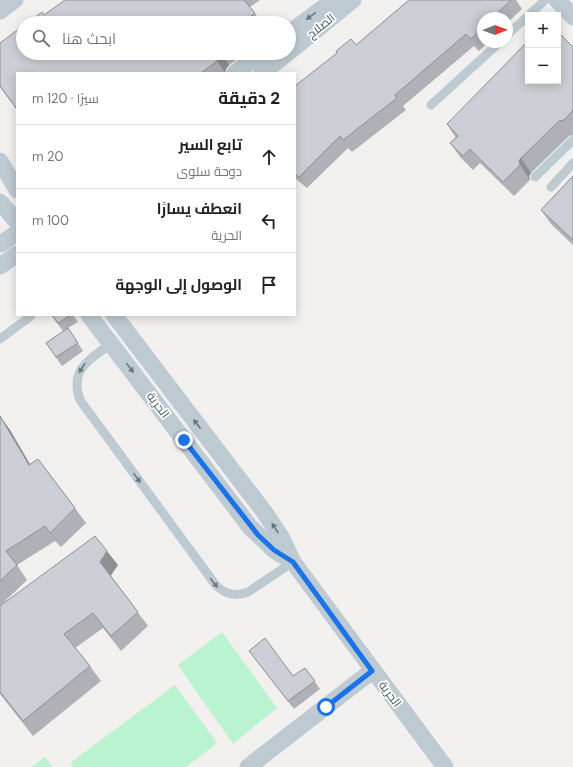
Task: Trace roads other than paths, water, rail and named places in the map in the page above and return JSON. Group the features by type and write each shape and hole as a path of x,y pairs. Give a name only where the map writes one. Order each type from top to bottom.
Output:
{"street":[{"path":"0,11 15,0"},
{"name":"الصلاح","path":"296,28 334,0"},
{"name":"الصلاح","path":"296,46 353,0"},
{"path":"557,0 573,17"},
{"path":"236,72 253,60"},
{"name":"الصلاح","path":"263,72 279,60"},
{"path":"0,161 16,188"},
{"path":"0,202 16,221"},
{"path":"0,244 16,234"},
{"path":"0,266 16,255"},
{"name":"الحرية","path":"90,316 112,343 250,527 274,550 293,562"},
{"name":"الحرية","path":"115,316 265,513 281,537 293,562 372,671 445,767"},
{"path":"248,767 372,671"}],"lane":[{"path":"533,12 546,0"},
{"path":"513,30 525,19"},
{"path":"431,105 493,48"},
{"path":"535,177 573,140"},
{"path":"551,187 573,163"},
{"path":"0,339 31,316"},
{"path":"112,343 85,363 81,369 77,377 76,385 80,400 215,584 226,594 241,595 248,592 293,562"}]}
